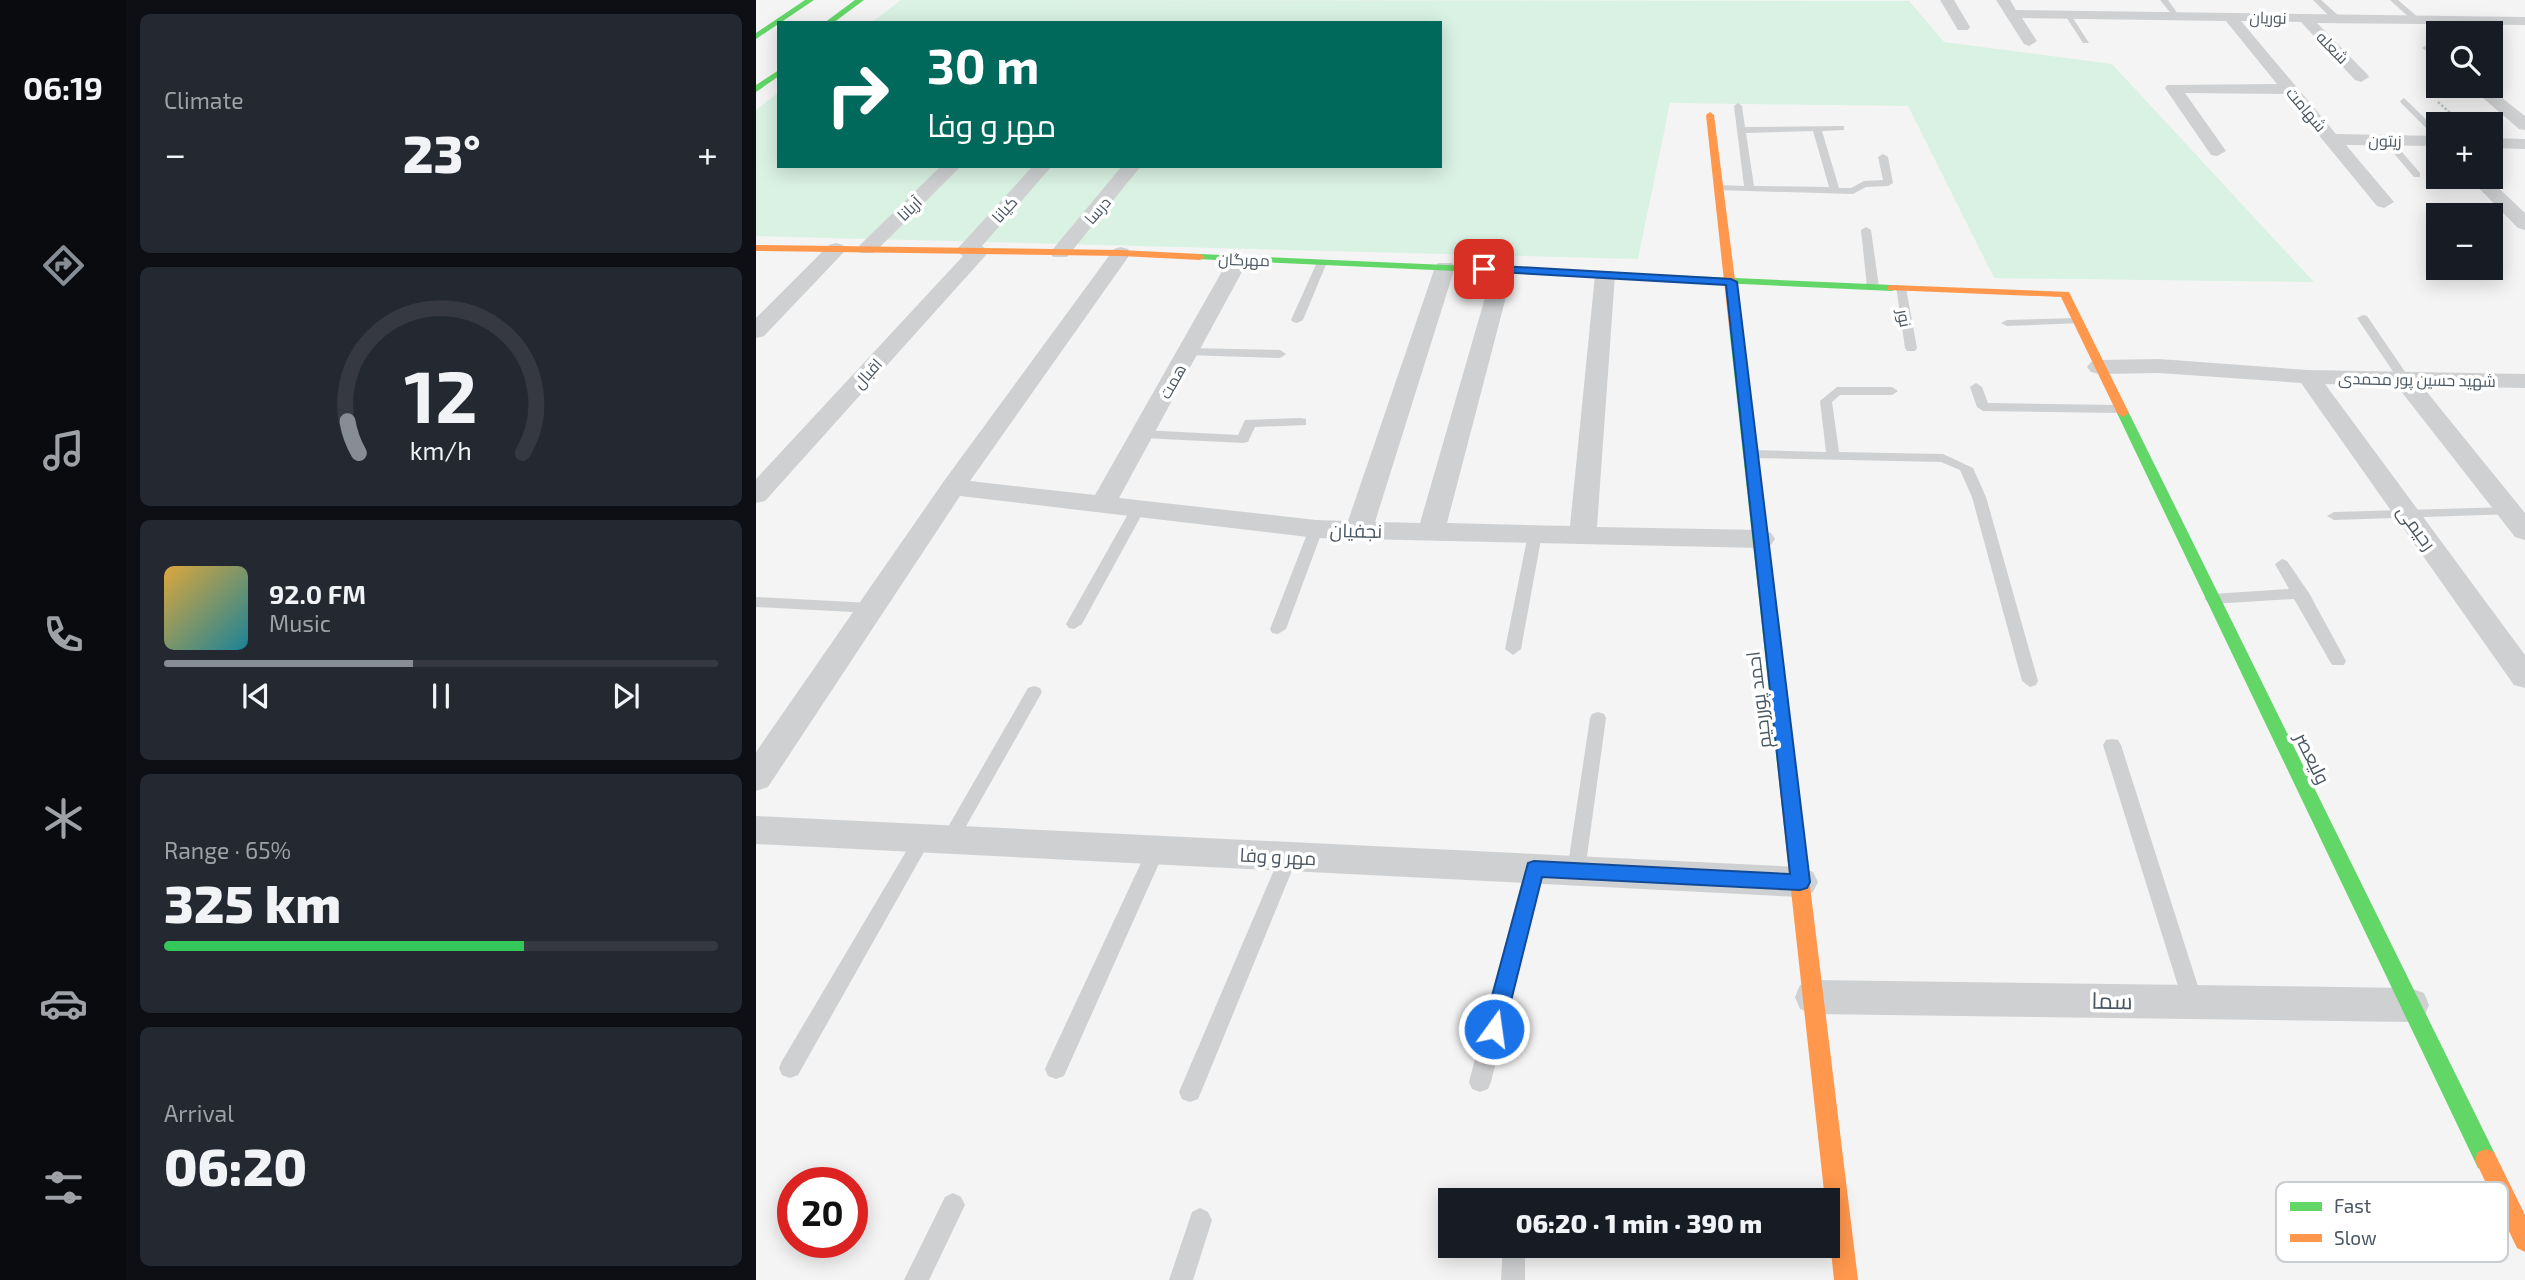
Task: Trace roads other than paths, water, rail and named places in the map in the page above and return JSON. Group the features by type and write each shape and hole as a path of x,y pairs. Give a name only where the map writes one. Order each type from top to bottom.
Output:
{"street":[{"path":"788,21 810,0"},
{"path":"799,21 829,0"},
{"path":"836,21 860,0"},
{"path":"837,21 877,0"},
{"path":"1947,0 1963,27"},
{"path":"2003,0 2029,41"},
{"path":"2256,0 2272,17"},
{"path":"2501,7 2523,22"},
{"name":"نوریان","path":"2012,14 2523,22"},
{"name":"شهامت","path":"2229,16 2384,202"},
{"name":"شعله","path":"2304,18 2361,77"},
{"path":"756,75 777,59"},
{"path":"756,89 777,73"},
{"path":"2217,151 2173,88 2290,89"},
{"path":"2492,98 2525,125"},
{"name":"احمد پوررحیم","path":"1710,115 1846,1280"},
{"name":"زیتون","path":"2332,139 2426,139"},
{"path":"2503,143 2525,144"},
{"name":"آریانا","path":"867,249 950,168"},
{"name":"کیانا","path":"972,251 1040,168"},
{"name":"درسا","path":"1060,253 1130,168"},
{"path":"2489,189 2525,225"},
{"name":"مهرگان","path":"756,248 1121,253 1731,282 2065,294"},
{"path":"756,331 836,249"},
{"name":"اقبال","path":"756,495 972,251"},
{"path":"756,778 953,487 1121,253"},
{"name":"همت","path":"1104,502 1239,259"},
{"path":"1359,530 1445,267"},
{"path":"1431,531 1503,270"},
{"path":"1583,535 1605,275"},
{"name":"ولیعصر","path":"2065,294 2497,1182"},
{"name":"شهید حسین پور محمدی","path":"2099,367 2159,366 2308,377 2525,381"},
{"name":"رحیمی","path":"2308,377 2525,677"},
{"path":"2404,379 2525,531"},
{"name":"نجفیان","path":"953,487 1104,502 1316,529 1760,538"},
{"name":"مهر و وفا","path":"756,830 1800,882"},
{"name":"سما","path":"1814,997 2410,1005"},
{"name":"ولیعصر","path":"2508,1205 2525,1240"}],"lane":[{"path":"2164,0 2177,15"},
{"path":"2317,0 2336,18"},
{"path":"2394,0 2409,21"},
{"path":"2066,14 2086,41"},
{"path":"2404,101 2426,126"},
{"path":"1738,106 1749,189"},
{"path":"1817,128 1835,191"},
{"path":"1741,130 1841,128"},
{"path":"2387,140 2417,175"},
{"path":"1719,188 1853,191 1864,184 1888,183 1883,157"},
{"path":"1866,230 1873,287"},
{"path":"1297,320 1322,262"},
{"name":"نور","path":"1900,288 1911,348"},
{"path":"2363,318 2404,379"},
{"path":"2007,323 2078,321"},
{"path":"1188,352 1280,354"},
{"path":"1976,387 1983,407 2119,409"},
{"path":"1833,456 1826,401 1837,391 1892,391"},
{"path":"1143,434 1244,439 1251,423 1301,422"},
{"path":"1751,454 1943,458 1966,468 1979,497 2030,681"},
{"path":"1074,624 1139,507"},
{"path":"2334,516 2510,511"},
{"path":"1278,629 1316,529"},
{"path":"1513,649 1535,534"},
{"path":"2282,564 2339,661"},
{"path":"2212,599 2301,593"},
{"path":"756,602 871,608"},
{"path":"790,1068 1034,692"},
{"path":"1576,871 1598,718"},
{"path":"2112,745 2193,1002"},
{"path":"1056,1069 1156,850"},
{"path":"1190,1092 1289,856"},
{"path":"1480,1082 1534,869"},
{"path":"916,1280 953,1205"},
{"path":"1181,1280 1200,1220"},
{"path":"1513,1280 1514,1258"}]}
